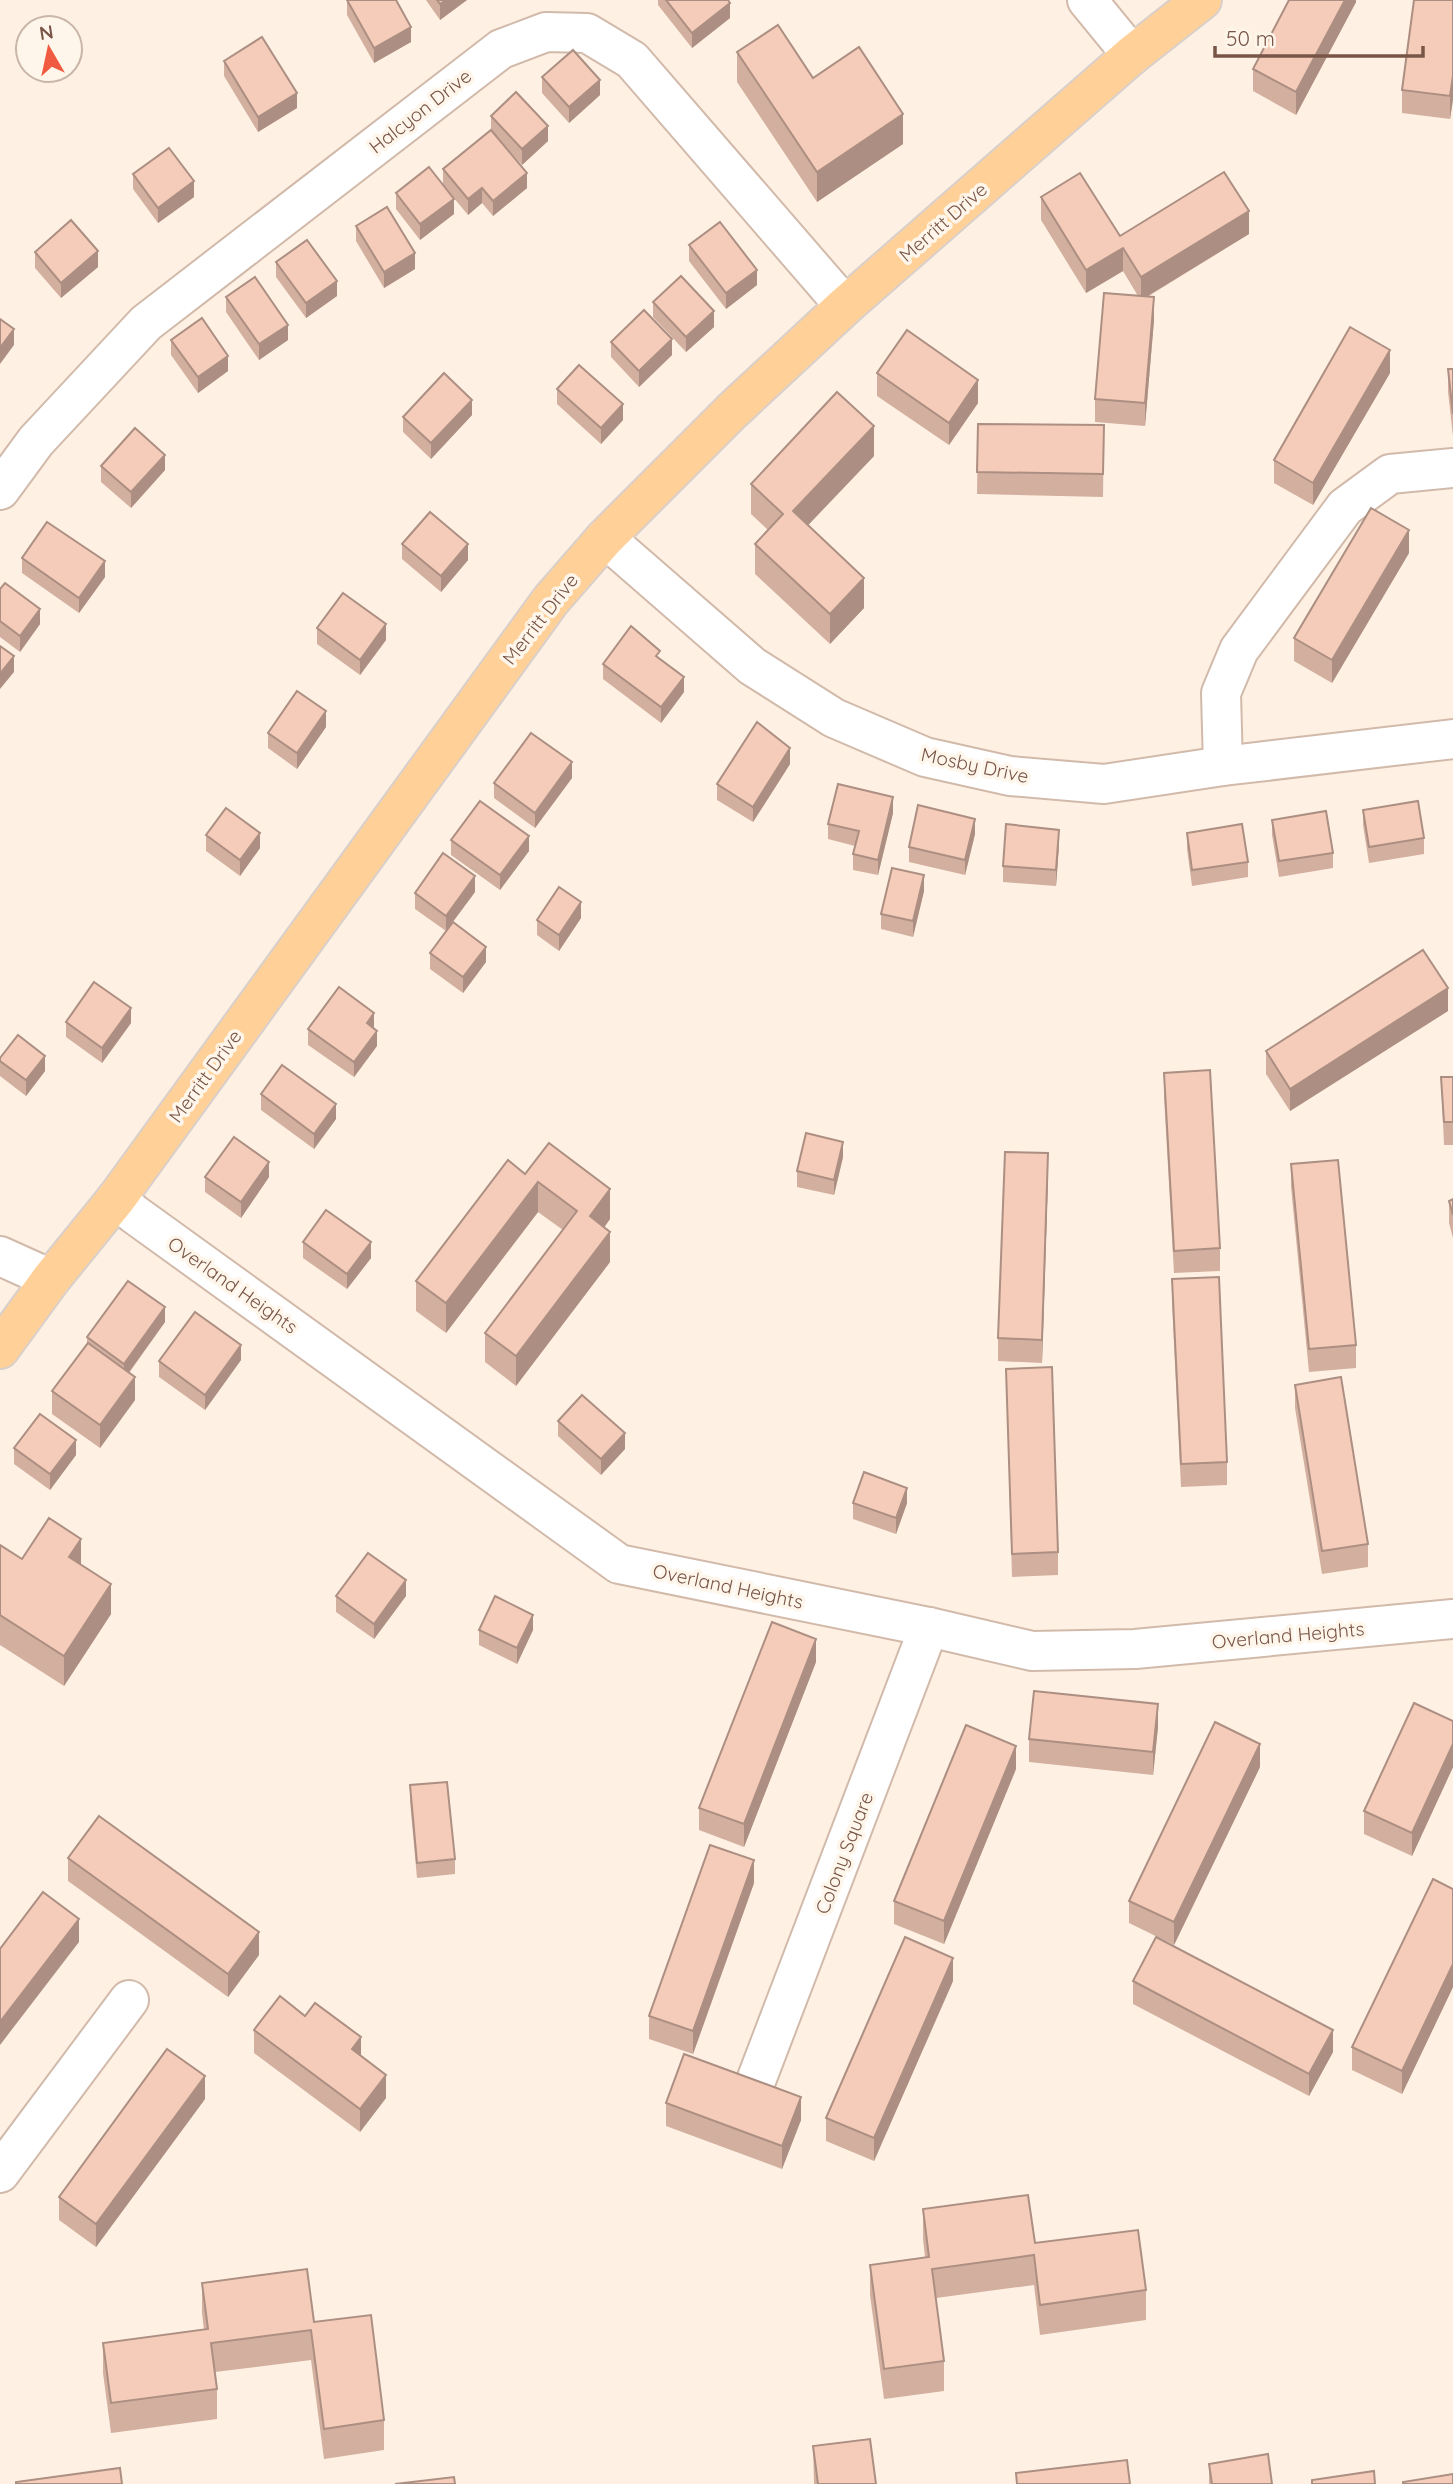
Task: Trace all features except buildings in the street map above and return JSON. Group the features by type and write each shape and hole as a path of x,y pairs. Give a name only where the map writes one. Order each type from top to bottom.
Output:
{"main road":[{"name":"Merritt Drive","path":"0,1349 51,1279 116,1199 551,600 605,538 732,411 845,306 1132,55 1202,0"}],"street":[{"path":"1087,0 1132,55"},
{"name":"Halcyon Drive","path":"0,490 36,441 146,323 500,49 546,33 587,33 632,60 845,306"},
{"path":"1223,766 1221,693 1238,650 1345,507 1390,474 1453,468"},
{"name":"Mosby Drive","path":"605,538 752,666 834,718 925,757 1010,776 1104,783 1453,739"},
{"name":"Overland Heights","path":"116,1199 619,1563 1032,1651 1135,1649 1453,1619"},
{"path":"0,1256 51,1279"},
{"name":"Colony Square","path":"758,2078 929,1627"},
{"path":"0,2173 130,2000"}]}
